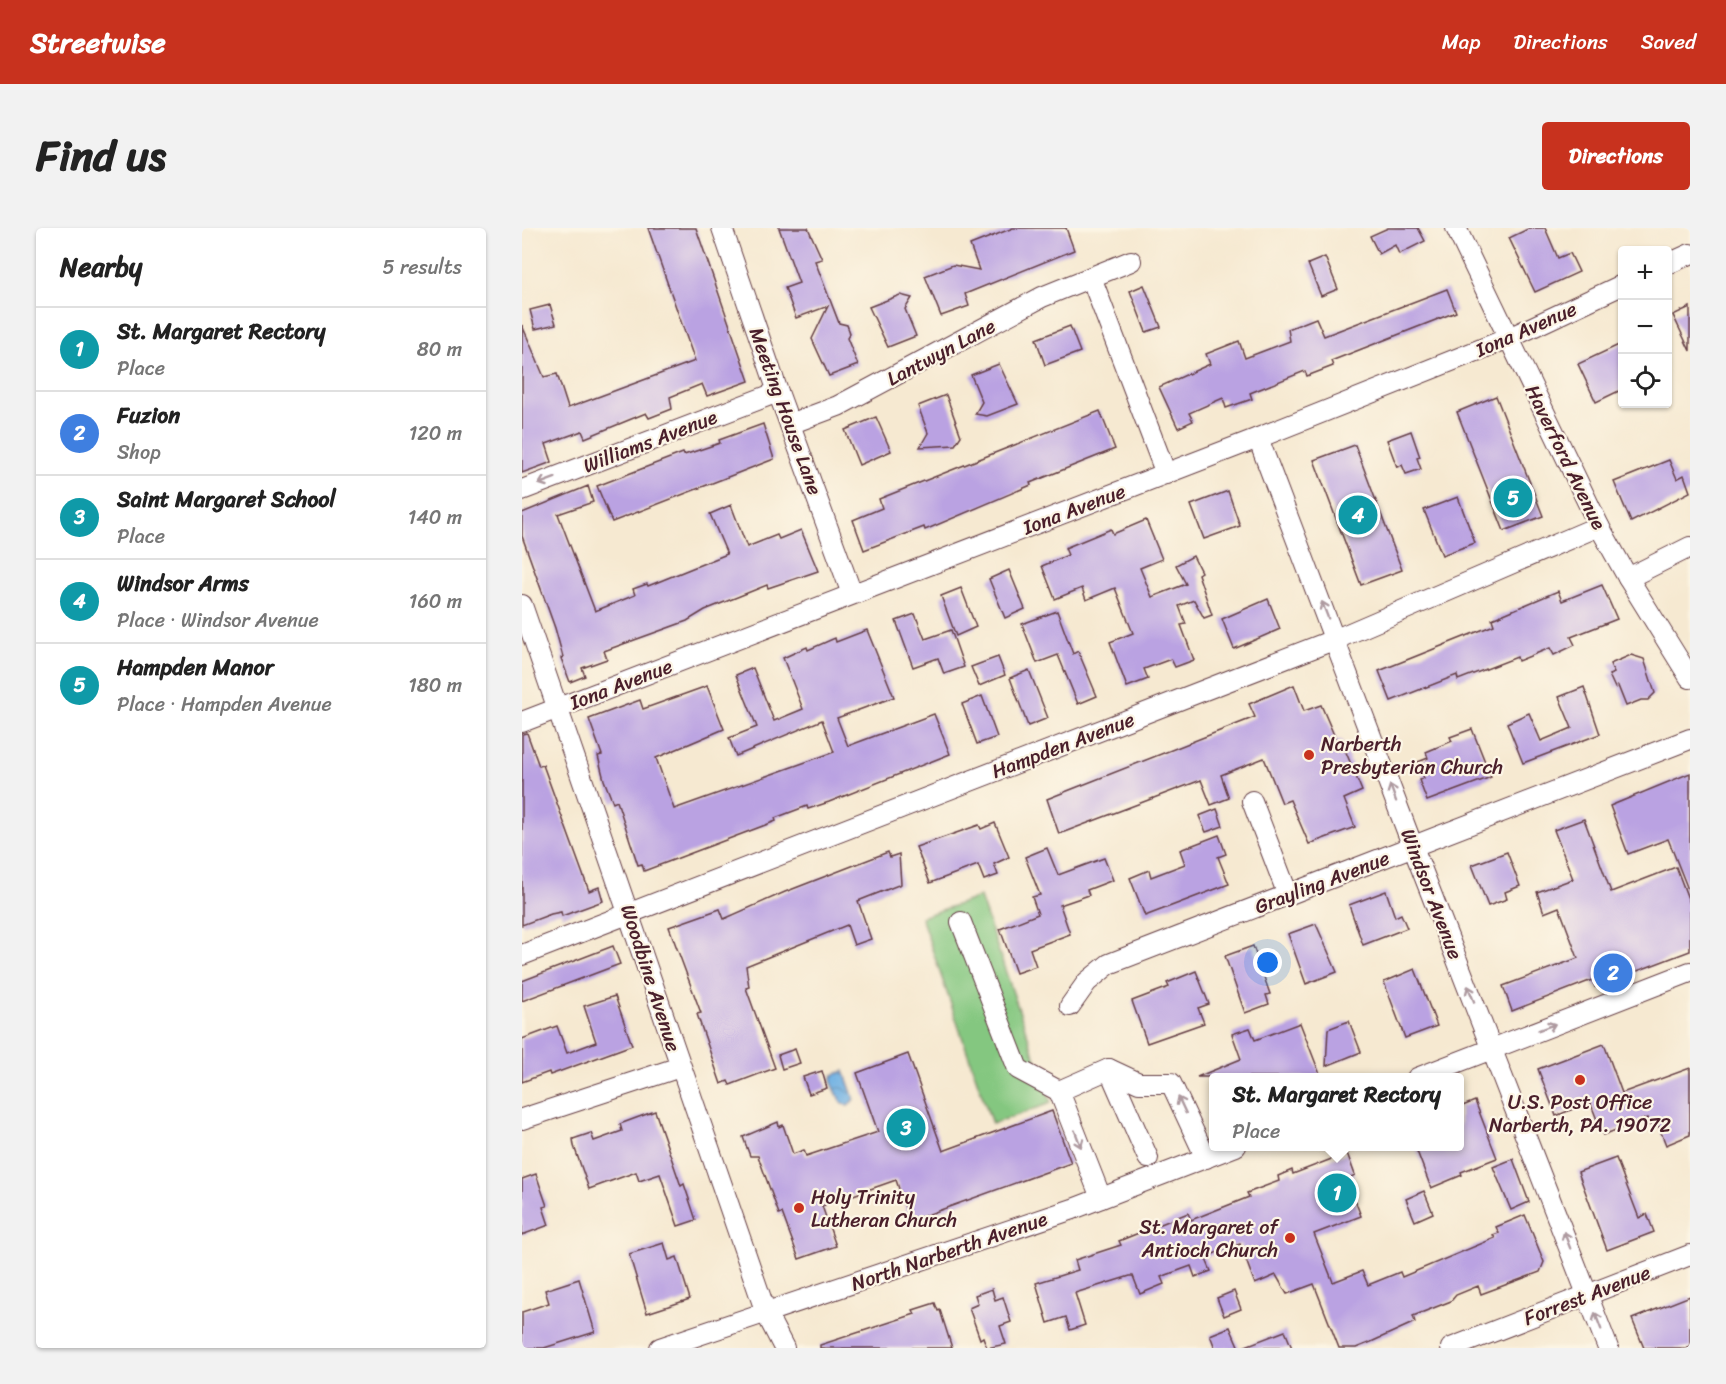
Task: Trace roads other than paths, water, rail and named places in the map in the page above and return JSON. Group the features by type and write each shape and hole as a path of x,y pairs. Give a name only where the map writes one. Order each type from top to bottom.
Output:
{"street":[{"name":"Meeting House Lane","path":"722,228 778,392 852,594"},
{"name":"Haverford Avenue","path":"1456,228 1599,526 1628,578 1690,678"},
{"path":"1672,262 1690,254"},
{"name":"Lantwyn Lane","path":"790,424 838,406 1042,297 1131,261"},
{"path":"1091,277 1166,474"},
{"name":"Iona Avenue","path":"522,723 1258,438 1509,338 1618,287"},
{"name":"Williams Avenue","path":"522,490 778,392"},
{"name":"Windsor Avenue","path":"1258,438 1413,847 1608,1348"},
{"name":"Hampden Avenue","path":"522,956 1336,639 1599,526"},
{"path":"1628,578 1690,547"},
{"name":"Woodbine Avenue","path":"522,605 766,1313 784,1348"},
{"name":"Grayling Avenue","path":"1070,1006 1087,981 1109,964 1690,739"},
{"path":"1252,801 1288,895"},
{"path":"961,922 1018,1069 1059,1092 1101,1198"},
{"path":"1426,1073 1690,972"},
{"path":"522,1119 680,1067"},
{"path":"1059,1092 1109,1069 1139,1083 1171,1083 1206,1158"},
{"path":"1109,1069 1148,1158"},
{"name":"North Narberth Avenue","path":"660,1348 1101,1198 1224,1151"},
{"name":"Forrest Avenue","path":"1451,1348 1690,1256"}],"water":[{"path":"844,1071 854,1099 848,1106 841,1102 831,1081 833,1075"}],"place":[{"name":"Hampden Manor","path":"1513,498"},
{"name":"Windsor Arms","path":"1358,515"},
{"name":"Narberth Presbyterian Church","path":"1309,755"},
{"name":"Fuzion","path":"1613,973"},
{"name":"U.S. Post Office Narberth, PA. 19072","path":"1580,1080"},
{"name":"Saint Margaret School","path":"906,1128"},
{"name":"St. Margaret Rectory","path":"1337,1193"},
{"name":"Holy Trinity Lutheran Church","path":"799,1208"},
{"name":"St. Margaret of Antioch Church","path":"1290,1238"}]}
